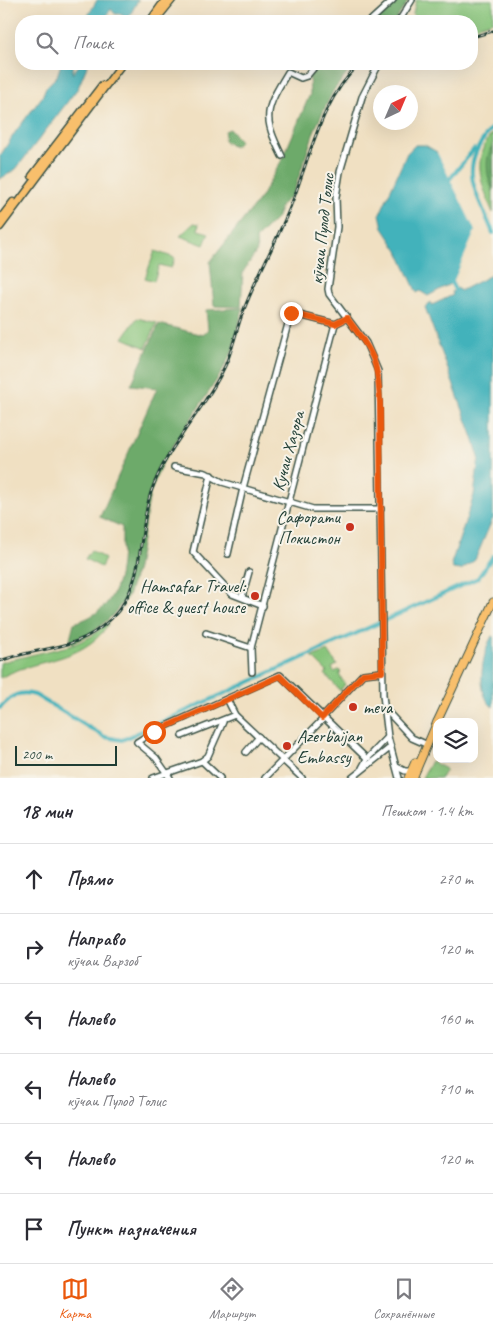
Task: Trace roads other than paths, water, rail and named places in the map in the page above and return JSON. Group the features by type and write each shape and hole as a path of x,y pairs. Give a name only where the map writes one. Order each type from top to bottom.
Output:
{"highway":[{"path":"439,718 493,602"},
{"path":"408,778 412,774 433,730"}],"main road":[{"path":"155,15 166,0"},
{"path":"160,15 172,0"},
{"path":"0,219 113,70"},
{"path":"0,227 118,70"}],"street":[{"path":"376,15 392,0"},
{"path":"403,15 412,0"},
{"path":"282,156 268,124 273,96 288,72 301,78 312,70"},
{"name":"кӯчаи Пулод Толис","path":"376,70 362,97 340,172 336,197 337,227 328,289 329,294 372,353 378,371 382,509 382,672 388,737 399,778"},
{"path":"228,554 243,488 291,313 335,324 347,318"},
{"name":"Кучаи Хазора","path":"252,672 250,655 335,324"},
{"path":"174,467 210,475 222,482 313,509 382,509"},
{"path":"210,475 193,552 232,594 263,606"},
{"path":"242,597 249,572"},
{"path":"206,633 252,648"},
{"path":"265,778 363,674 382,672"},
{"path":"168,776 156,758 137,742 154,732 280,676 367,759"},
{"path":"227,699 235,715 302,778"},
{"path":"384,708 412,738 426,744"},
{"path":"182,736 223,722 235,715"},
{"path":"153,778 168,776 202,761 208,756 223,722"},
{"path":"246,752 259,737"},
{"path":"361,769 367,759 388,737"},
{"path":"352,778 391,747"},
{"path":"202,761 220,778"},
{"path":"397,767 412,774"}],"water":[{"path":"97,0 138,0 130,15 115,14 111,9 107,15 88,15"},
{"path":"59,70 73,70 72,74 75,70 86,70 78,88 16,169 0,179 0,156 42,97 46,87 57,76"},
{"path":"415,145 425,145 437,152 435,155 472,232 450,284 428,296 420,291 417,293 398,251 383,228 380,214 407,153"},
{"path":"493,274 493,518 475,560 461,570 453,569 451,564 474,495 479,457 425,307 431,302 432,305 453,295 452,292 458,288 460,291"},
{"path":"492,636 493,707 487,701 482,683 485,652"}],"waterway":[{"path":"493,127 482,141 475,155 472,167 475,190 493,233"},
{"path":"449,180 474,149"},
{"path":"433,153 436,155 473,231 451,282 455,290"},
{"path":"0,708 16,695 24,693 35,695 105,737 122,740 478,578 493,556"}],"railway":[{"path":"478,35 493,31"},
{"path":"0,661 58,647 84,638 98,630 122,606 130,591 135,575 147,508 158,475 175,445 214,387 226,364 243,312 298,187 326,111 335,94 354,70"}],"place":[{"name":"Сафорати Покистон","path":"350,527"},
{"name":"Hamsafar Travel: office & guest house","path":"255,596"},
{"name":"meva","path":"353,707"},
{"name":"Azerbaijan Embassy","path":"287,746"}]}
